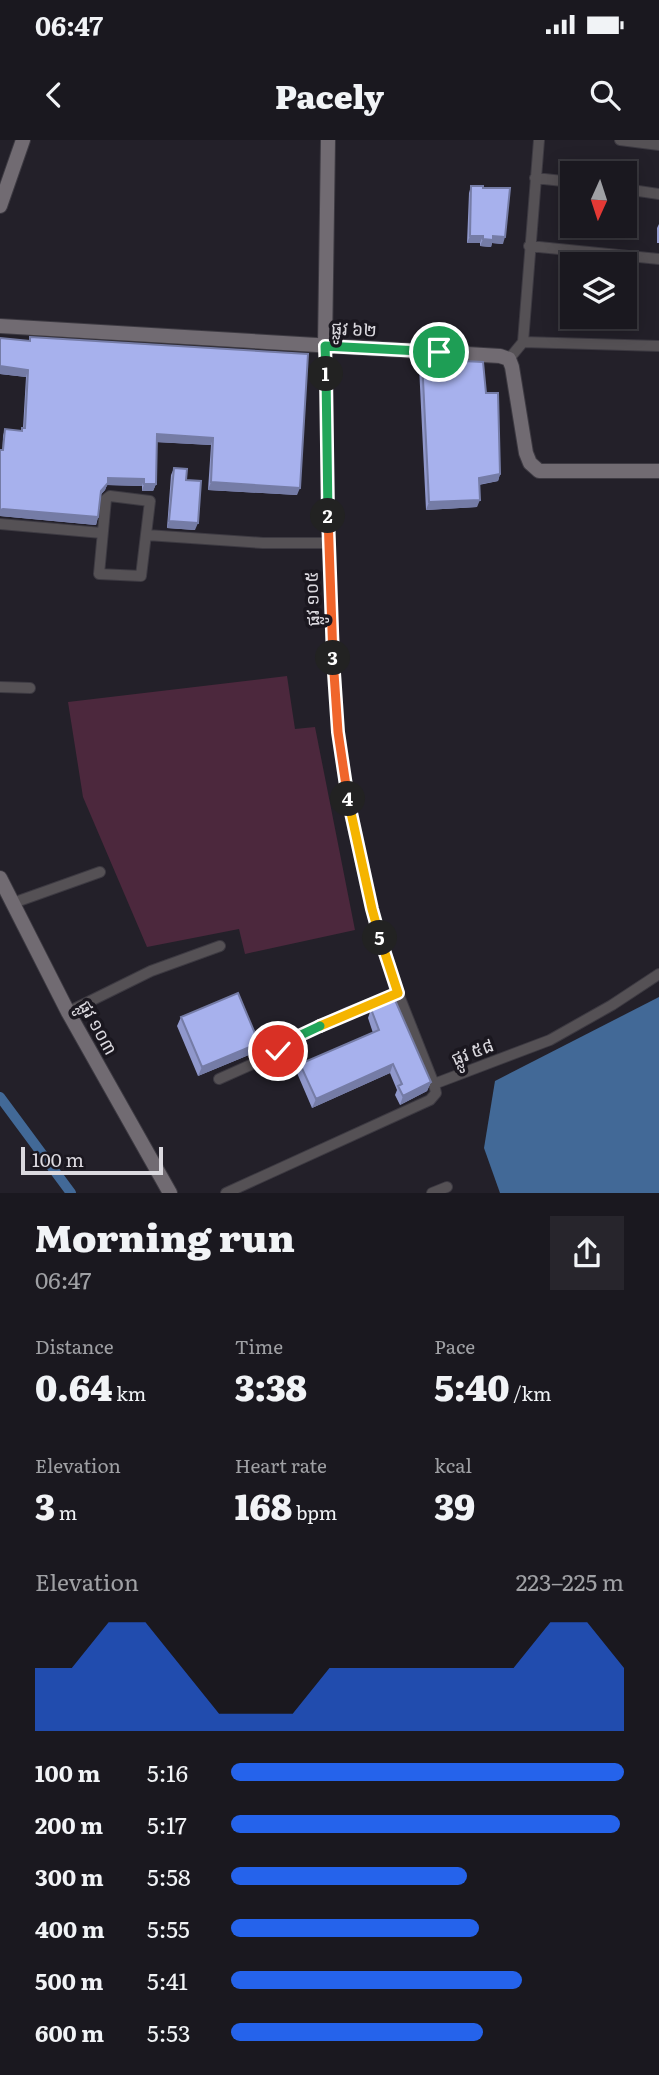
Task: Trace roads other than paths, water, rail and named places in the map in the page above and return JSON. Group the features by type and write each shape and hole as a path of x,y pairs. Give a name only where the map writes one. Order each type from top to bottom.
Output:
{"street":[{"path":"0,206 23,140"},
{"name":"ផ្លូវ ១០៥","path":"328,140 325,346 328,543 338,732 351,819 372,909 398,993 434,1084"},
{"path":"539,140 523,342 509,359 526,453 539,471 659,471"},
{"path":"620,140 659,145"},
{"path":"535,178 560,181"},
{"path":"637,191 659,194"},
{"path":"529,246 659,259"},
{"name":"ផ្លូវ ៦២","path":"0,326 500,356 509,359"},
{"path":"523,342 659,346"},
{"path":"110,496 150,501 143,574 138,577 99,574 102,533 106,499 110,496"},
{"path":"0,524 102,533"},
{"path":"147,535 328,543"},
{"path":"0,687 30,688"},
{"path":"13,903 100,872"},
{"name":"ផ្លូវ ១០៣","path":"0,878 68,1012 170,1193"},
{"path":"68,1012 151,971 220,946"},
{"name":"ផ្លូវ ៥៨","path":"226,1193 430,1100 436,1093 434,1084 550,1040 612,1005 659,974"},
{"path":"219,1079 274,1055 288,1041 349,1012 398,993"},
{"path":"432,1193 447,1187"}],"water":[{"path":"659,997 659,1193 500,1193 484,1148 495,1081"}],"waterway":[{"path":"0,1097 71,1193"}]}
